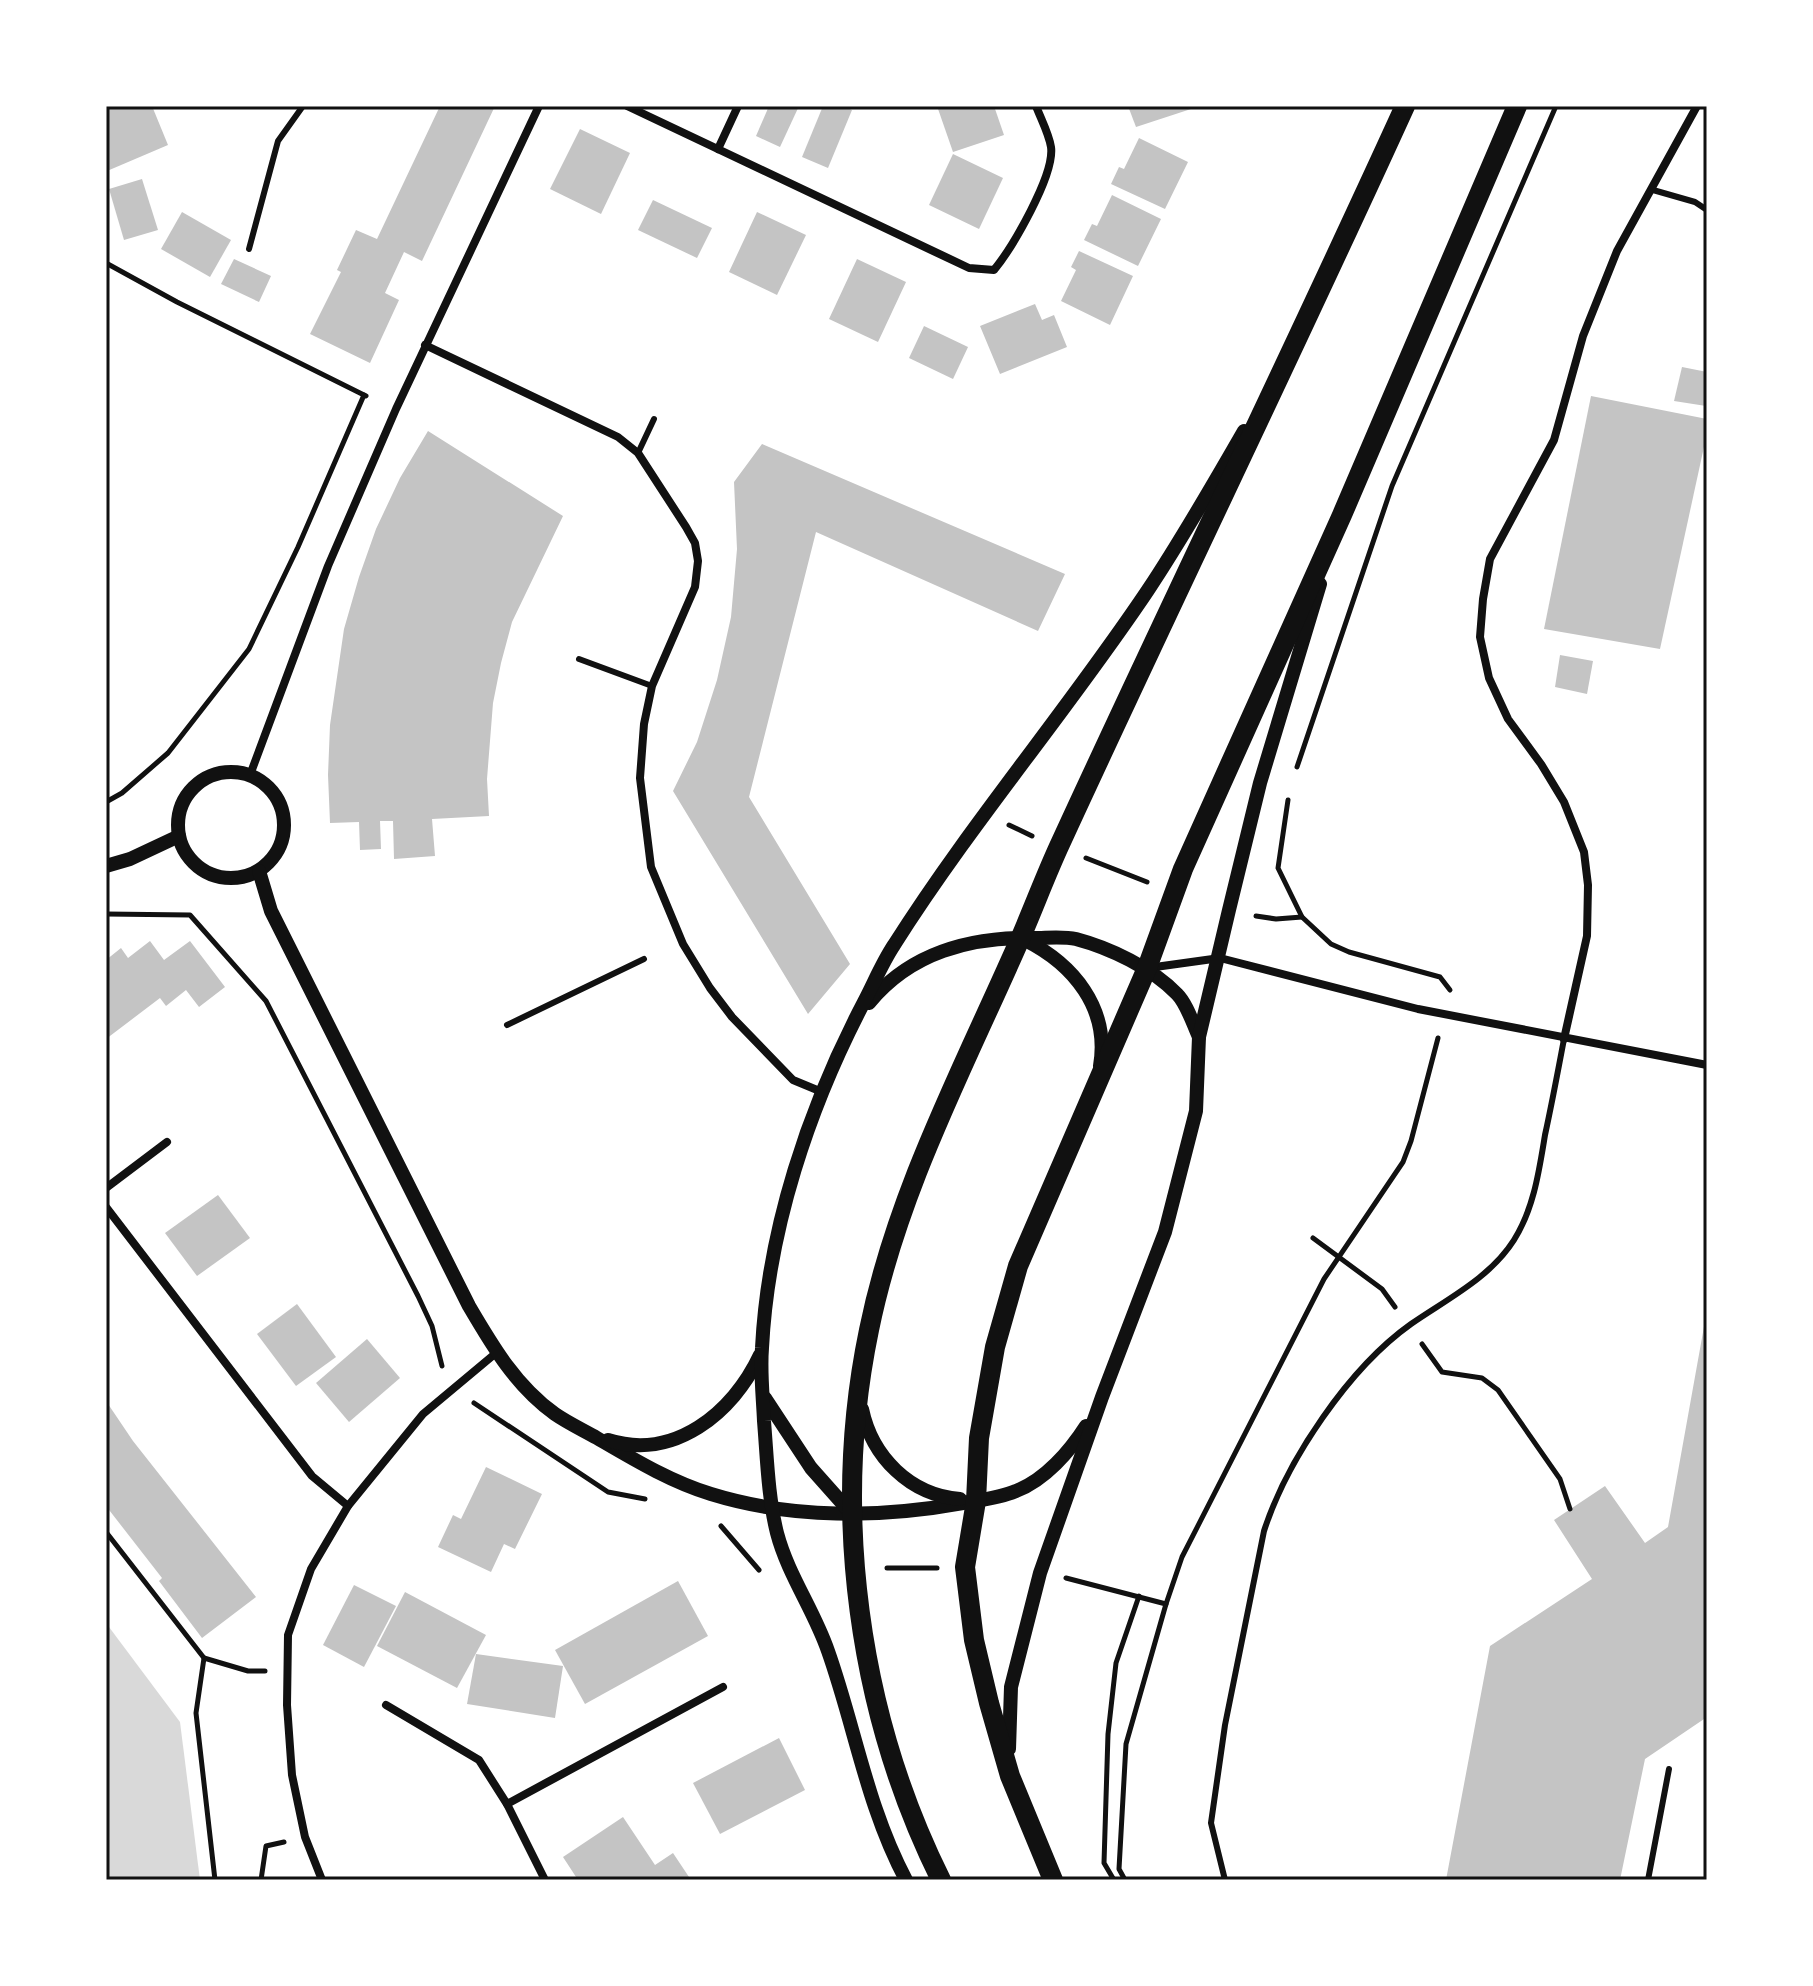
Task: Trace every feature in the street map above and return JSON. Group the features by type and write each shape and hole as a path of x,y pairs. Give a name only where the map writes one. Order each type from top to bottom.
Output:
{"main road":[{"path":"941,1880 912,1813 873,1686 856,1581 851,1513 853,1451 868,1333 885,1265 905,1203 938,1122 1059,847 1318,298 1405,106"},
{"path":"1053,1880 1010,1776 977,1653 965,1567 976,1501 979,1438 995,1347 1018,1266 1147,968 1183,869 1342,515 1517,106"}],"street":[{"path":"250,775 328,566 425,345 539,106"},
{"path":"627,106 969,268 994,270 1012,248 1050,166 1051,146 1036,106"},
{"path":"718,149 738,106"},
{"path":"1564,1039 1587,936 1588,885 1584,852 1564,802 1508,719 1489,678 1480,637 1483,599 1490,559 1554,440 1583,336 1617,251 1697,106"},
{"path":"906,1880 867,1787 828,1651 810,1606 792,1578 777,1533 761,1351 770,1280 783,1216 800,1153 822,1092 891,949 1147,590 1209,492 1318,298"},
{"path":"425,345 618,437 638,453 695,543 698,561 695,587 652,686 644,724 640,778 651,867 683,944 710,988 793,1080 822,1092"},
{"path":"1010,1776 1008,1732 1011,1687 1040,1573 1165,1232 1196,1111 1199,1037 1260,783 1342,515"},
{"path":"220,773 250,775 268,787 283,814 279,848 259,871 241,877 218,877 196,865 184,851 179,836 181,805 197,783 220,773"},
{"path":"106,866 130,859 179,836"},
{"path":"259,871 271,911 469,1306 496,1353 524,1389 556,1415 630,1457 708,1493 773,1509 894,1512 976,1501 1017,1491 1041,1476 1067,1452 1102,1397"},
{"path":"852,1025 872,999 897,975 921,959 948,947 1021,938 1074,938 1147,968 1180,996 1199,1037"},
{"path":"1021,938 1048,951 1071,970 1088,996 1099,1024 1102,1054 1097,1084"},
{"path":"1147,968 1220,958 1418,1009 1707,1065"},
{"path":"106,1188 167,1142"},
{"path":"106,1207 312,1476 348,1506"},
{"path":"592,1435 617,1443 643,1445 669,1441 695,1430 716,1416 735,1397 761,1351"},
{"path":"322,1880 305,1837 292,1775 287,1705 288,1635 311,1569 348,1506 423,1414 496,1353"},
{"path":"763,1394 811,1468 851,1513"},
{"path":"859,1394 867,1429 885,1460 911,1483 944,1498 976,1501"},
{"path":"507,1804 723,1687"},
{"path":"386,1705 479,1760 507,1804 545,1880"}],"lane":[{"path":"249,249 278,141 303,106"},
{"path":"1653,190 1695,202 1707,210"},
{"path":"638,453 654,419"},
{"path":"579,659 652,686"},
{"path":"507,1025 644,959"},
{"path":"1225,1880 1211,1823 1225,1725 1264,1531 1274,1502 1340,1393 1408,1326 1453,1297 1492,1266 1514,1240 1533,1196 1564,1039"},
{"path":"1648,1880 1669,1769"}],"path":[{"path":"1294,777 1392,486 1556,106"},
{"path":"106,263 364,395 298,547 249,649 168,753 122,793 106,802"},
{"path":"1289,792 1278,868 1302,917 1331,944 1349,952 1440,977 1450,990"},
{"path":"999,821 1037,838"},
{"path":"1082,856 1154,885"},
{"path":"106,914 190,915 266,1001 423,1306 432,1326 443,1371"},
{"path":"1276,919 1302,917"},
{"path":"1125,1880 1119,1869 1126,1744 1182,1557 1310,1306 1339,1255 1403,1162 1440,1031"},
{"path":"1313,1238 1382,1289 1442,1372 1482,1378 1498,1390 1560,1479 1570,1509"},
{"path":"476,1405 608,1492 652,1500"},
{"path":"710,1517 731,1536 762,1573"},
{"path":"106,1532 204,1658 248,1671 265,1671"},
{"path":"873,1568 942,1568"},
{"path":"1064,1577 1166,1604"},
{"path":"1114,1880 1104,1863 1108,1734 1116,1663 1139,1596"},
{"path":"204,1658 196,1713 215,1880"},
{"path":"261,1880 266,1846 285,1842"}],"shaded area":[{"path":"106,1623 180,1722 200,1880 106,1880"}],"building":[{"path":"106,106 152,106 168,145 107,171"},
{"path":"440,106 495,106 422,261 404,252 385,293 399,300 370,363 310,334 341,272 337,270 356,230 377,239"},
{"path":"769,106 799,106 780,147 756,136"},
{"path":"823,106 842,106 852,110 828,168 802,157"},
{"path":"937,106 994,106 1004,135 953,152"},
{"path":"1128,106 1190,106 1191,109 1136,127"},
{"path":"580,129 630,153 601,214 550,189"},
{"path":"1139,138 1188,162 1165,209 1111,184 1119,167 1124,169"},
{"path":"953,154 1003,178 979,229 929,205"},
{"path":"142,179 158,230 124,240 109,189"},
{"path":"1112,195 1161,219 1138,266 1084,240 1092,224 1097,226"},
{"path":"653,200 712,228 697,258 638,230"},
{"path":"182,212 231,240 210,277 161,249"},
{"path":"757,212 806,235 777,295 729,272"},
{"path":"1079,251 1133,276 1110,325 1061,301 1076,270 1071,267"},
{"path":"234,259 271,276 259,302 221,284"},
{"path":"857,259 906,282 878,342 829,319"},
{"path":"1035,304 1042,320 1054,315 1067,347 1000,374 980,326"},
{"path":"924,326 968,347 953,379 909,358"},
{"path":"1682,367 1707,372 1706,406 1674,401"},
{"path":"1591,396 1707,419 1707,433 1660,649 1544,629"},
{"path":"428,431 563,516 512,622 501,663 493,703 487,779 489,816 432,819 435,856 394,859 393,821 380,821 381,849 360,850 359,822 330,823 330,725 344,629 359,577 376,529 400,478"},
{"path":"762,444 1065,574 1038,631 816,532 749,797 850,964 808,1014 673,791 697,742 717,680 731,617 737,549 734,482"},
{"path":"1560,655 1593,661 1587,694 1555,687"},
{"path":"150,941 164,960 190,941 225,987 199,1007 186,990 166,1006 160,998 106,1039 106,960 121,948 128,958"},
{"path":"218,1195 250,1238 197,1276 165,1233"},
{"path":"297,1304 336,1357 296,1386 257,1334"},
{"path":"1705,1321 1707,1717 1645,1759 1620,1880 1446,1880 1490,1646 1592,1579 1554,1520 1605,1486 1645,1543 1668,1527"},
{"path":"367,1339 400,1378 349,1422 316,1383"},
{"path":"106,1401 133,1441 256,1597 202,1638 159,1581 162,1578 106,1506"},
{"path":"486,1467 542,1494 515,1549 504,1544 491,1572 438,1547 453,1515 461,1519"},
{"path":"678,1581 708,1636 585,1704 555,1650"},
{"path":"354,1585 396,1606 364,1667 323,1645"},
{"path":"405,1592 486,1635 457,1688 377,1646"},
{"path":"476,1654 563,1666 555,1718 467,1704"},
{"path":"779,1738 805,1790 720,1834 693,1783"},
{"path":"623,1817 655,1865 673,1853 691,1880 578,1880 563,1857"}]}
